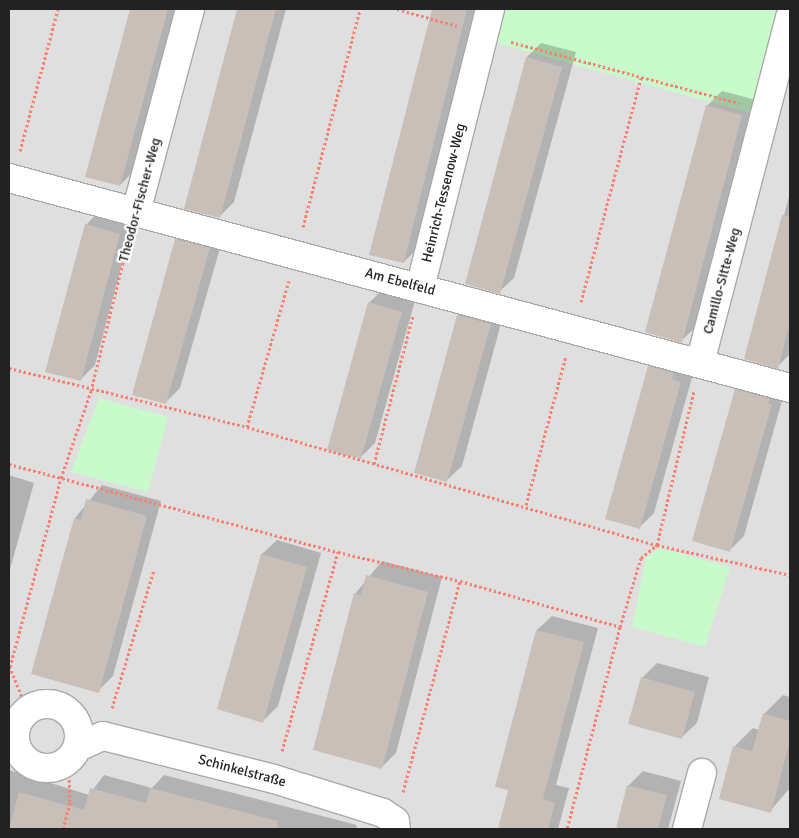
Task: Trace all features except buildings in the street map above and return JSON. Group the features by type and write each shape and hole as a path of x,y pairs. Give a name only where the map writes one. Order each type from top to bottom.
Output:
{"street":[{"name":"Theodor-Fischer-Weg","path":"136,212 190,9"},
{"name":"Camillo-Sitte-Weg","path":"700,364 790,18"},
{"name":"Heinrich-Tessenow-Weg","path":"420,288 486,21"},
{"name":"Am Ebelfeld","path":"11,179 790,388"},
{"path":"70,756 80,730 72,715 59,705 42,704 27,710 16,726 18,751 30,763 46,768 70,756 103,736"},
{"name":"Schinkelstraße","path":"103,736 274,779 383,813 395,825"},
{"path":"694,828 702,773"}],"path":[{"path":"11,179 58,9"},
{"path":"247,427 296,255 360,9"},
{"path":"397,9 486,21 641,78 766,110"},
{"path":"526,505 641,78"},
{"name":"Theodor-Fischer-Weg","path":"27,710 10,667 60,478 91,391 136,212"},
{"path":"374,464 420,288"},
{"path":"567,829 620,627 641,558 657,545 700,364"},
{"path":"9,368 91,391 247,427 526,505 657,545 790,576"},
{"path":"9,464 338,552 460,581 620,627"},
{"path":"274,779 338,552"},
{"path":"103,736 154,570"},
{"path":"395,825 460,581"},
{"path":"63,829 70,802 70,756"}],"shaded area":[{"path":"9,9 790,9 790,829 9,829"}],"green space":[{"path":"501,9 782,9 754,114 493,42"},
{"path":"99,398 168,417 148,492 71,472"},
{"path":"660,548 730,567 705,647 632,627 646,558"}]}
